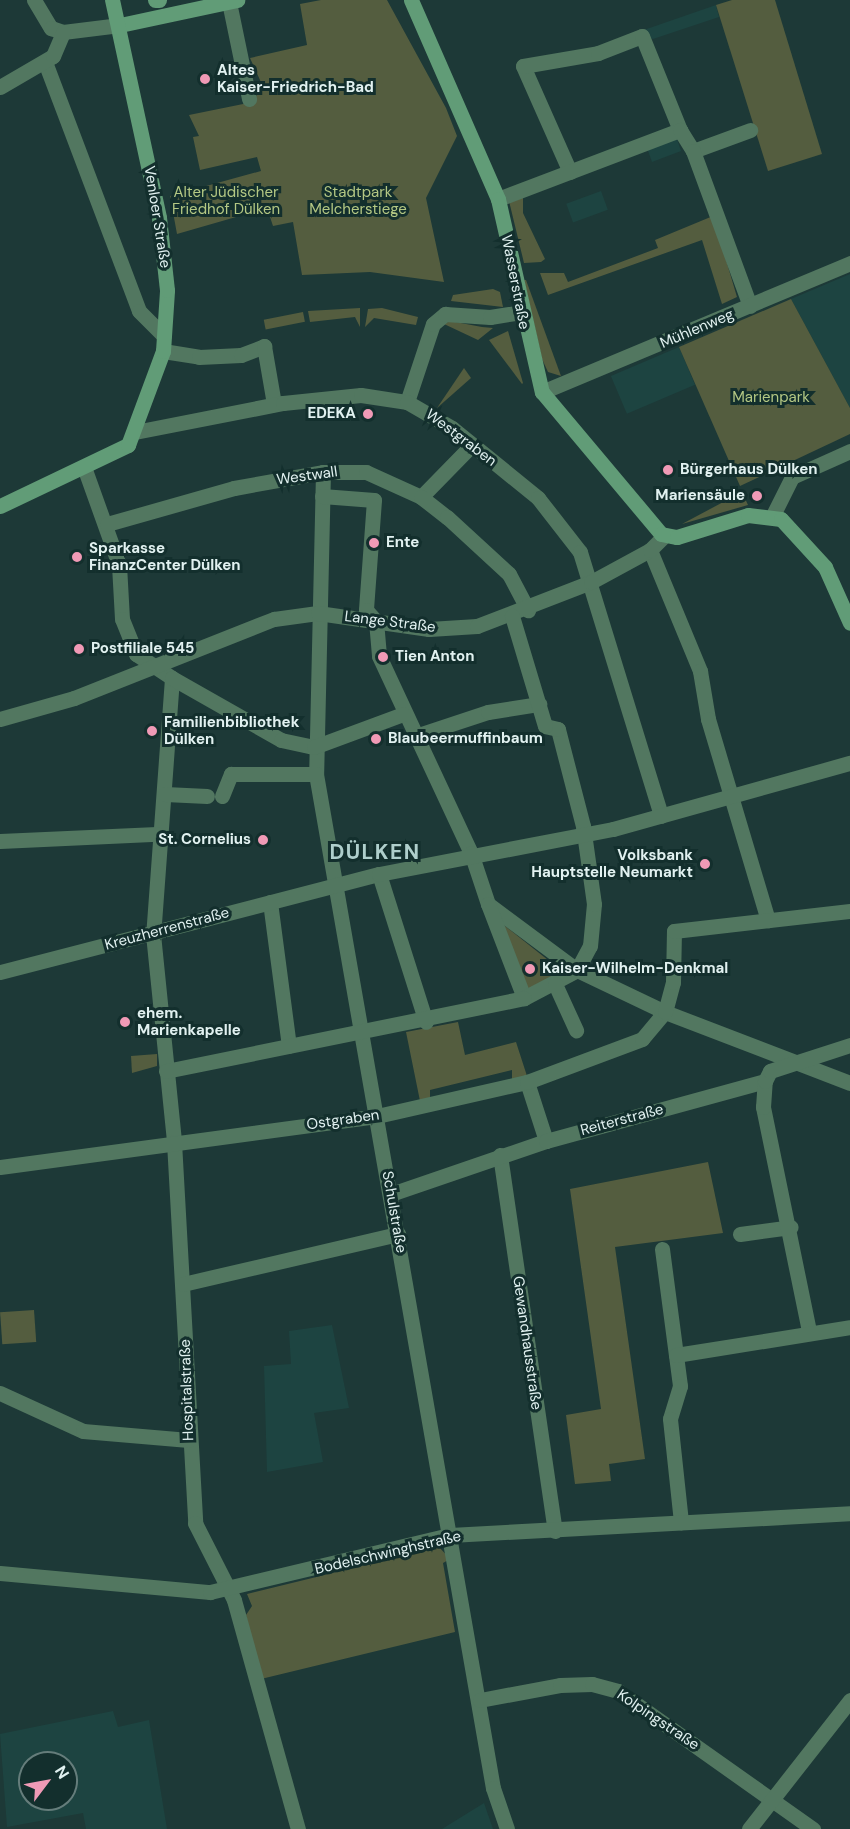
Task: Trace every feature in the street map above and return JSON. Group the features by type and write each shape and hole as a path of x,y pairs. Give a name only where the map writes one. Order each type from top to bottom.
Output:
{"main road":[{"name":"Venloer Straße","path":"112,0 120,25 159,217 167,290 164,343 135,432"},
{"name":"Wasserstraße","path":"411,0 498,199 520,312 542,392 665,535"},
{"path":"120,25 233,1"},
{"path":"0,506 128,445 135,432"},
{"path":"665,535 677,537 748,515 772,517 795,530 813,551 836,586 850,623"}],"street":[{"path":"34,0 57,30"},
{"path":"233,1 249,99"},
{"path":"57,30 120,25"},
{"path":"0,87 45,62 57,30"},
{"path":"570,172 523,66 598,53 642,36 680,129 693,151 750,306"},
{"path":"45,62 139,311 164,343 199,357 241,355 264,346 274,404"},
{"path":"498,199 680,129"},
{"path":"693,151 750,130"},
{"name":"Mühlenweg","path":"542,392 850,263"},
{"path":"407,402 433,324 445,314 490,317 520,312"},
{"name":"Westgraben","path":"135,432 274,404 361,395 407,402 472,445 564,526 591,582 661,816"},
{"path":"421,497 472,445"},
{"path":"772,517 792,477 850,451"},
{"path":"84,467 107,524 119,565 122,619 136,654 172,678 281,740 314,747 403,714"},
{"name":"Westwall","path":"107,524 178,501 323,471 382,477 421,497 509,574 528,610"},
{"name":"Schulstraße","path":"323,471 314,747 316,774 480,1700 493,1788 507,1829"},
{"path":"322,496 374,500 366,610 376,621 379,656 403,714 471,853 524,999"},
{"name":"Lange Straße","path":"0,719 74,698 274,619 318,613 429,629 477,626 528,610 591,582 650,550 665,535"},
{"path":"650,550 700,671 708,719 734,797 768,920"},
{"path":"166,1071 493,1009 524,999 577,970 590,946 594,904 585,833 558,729 545,726 512,616"},
{"name":"Hospitalstraße","path":"172,678 165,794 157,834 153,934 174,1142 195,1523 226,1589 234,1600 298,1829"},
{"path":"415,736 488,712 539,704"},
{"name":"Kreuzherrenstraße","path":"0,972 270,902 335,889 380,874 471,853 585,833 661,816 850,762"},
{"path":"165,794 215,796 231,774 316,774"},
{"path":"0,841 157,834"},
{"path":"380,874 426,1022"},
{"path":"270,902 289,1046"},
{"path":"488,904 577,970 665,1012 850,1083"},
{"path":"665,1012 673,982 674,931 850,911"},
{"path":"555,984 576,1030"},
{"name":"Ostgraben","path":"0,1167 377,1116 527,1082 642,1039 665,1012"},
{"name":"Reiterstraße","path":"391,1194 546,1141 765,1081 770,1071 850,1045"},
{"path":"765,1081 770,1149 781,1207 791,1227 808,1331"},
{"path":"527,1082 546,1141"},
{"name":"Gewandhausstraße","path":"500,1155 555,1531"},
{"path":"740,1234 791,1227"},
{"path":"183,1284 398,1234"},
{"path":"662,1249 680,1386 670,1419 670,1446 681,1522"},
{"path":"676,1355 808,1331 850,1327"},
{"path":"0,1393 83,1431 189,1440"},
{"name":"Bodelschwinghstraße","path":"0,1573 182,1593 226,1589 450,1535 850,1513"},
{"name":"Kolpingstraße","path":"480,1700 560,1685 592,1684 618,1691 813,1829"},
{"path":"749,1829 850,1700"}],"shaded area":[{"path":"716,5 719,17 653,39 638,32"},
{"path":"677,139 681,151 652,162 647,148"},
{"path":"601,191 608,210 573,222 566,204"},
{"path":"850,274 850,408 791,299"},
{"path":"679,347 695,385 627,414 611,376"},
{"path":"332,1325 349,1408 314,1413 323,1462 267,1472 264,1366 291,1364 289,1331"},
{"path":"113,1711 118,1727 149,1720 167,1829 86,1829 83,1813 7,1827 0,1734"},
{"path":"484,1803 493,1829 442,1829"}],"green space":[{"path":"321,0 387,0 446,108 457,136 426,198 444,282 370,272 302,275 293,222 273,226 267,208 177,234 170,196 261,171 257,157 200,170 193,137 199,136 189,115 248,103 264,89 250,58 307,45 300,4"},
{"path":"732,0 775,0 822,154 768,171 716,5"},
{"path":"523,196 523,213 545,259 541,262 524,263 509,201"},
{"path":"713,216 737,297 722,304 702,240 548,295 540,273 564,273 568,282 658,248 655,240"},
{"path":"524,280 526,280 561,376 548,372 542,359"},
{"path":"493,289 500,292 503,307 451,301 453,295"},
{"name":"Marienpark","path":"791,299 850,408 850,434 740,486 679,347"},
{"path":"360,308 360,327 355,317 310,322 308,311"},
{"path":"382,308 418,317 416,325 374,318 365,327 368,309"},
{"path":"303,312 305,322 266,329 264,320"},
{"path":"450,321 493,328 478,340 444,324"},
{"path":"508,331 523,383 522,384 489,340"},
{"path":"464,368 471,378 437,408"},
{"path":"742,492 748,505 682,524"},
{"path":"500,922 558,968 545,984 528,990"},
{"path":"458,1022 465,1055 516,1042 527,1076 512,1081 512,1070 430,1090 430,1099 420,1101 406,1032"},
{"path":"157,1054 157,1066 132,1073 131,1056"},
{"path":"708,1162 723,1233 615,1247 645,1459 609,1464 611,1481 575,1484 566,1415 601,1409 570,1189"},
{"path":"34,1310 36,1342 2,1344 0,1312"},
{"path":"439,1547 450,1559 443,1563 455,1632 261,1679 246,1615 252,1606 247,1594"}],"place":[{"name":"Altes Kaiser-Friedrich-Bad","path":"205,79"},
{"name":"EDEKA","path":"368,414"},
{"name":"Bürgerhaus Dülken","path":"668,470"},
{"name":"Mariensäule","path":"757,496"},
{"name":"Ente","path":"374,543"},
{"name":"Sparkasse FinanzCenter Dülken","path":"77,557"},
{"name":"Postfiliale 545","path":"79,649"},
{"name":"Tien Anton","path":"383,657"},
{"name":"Familienbibliothek Dülken","path":"152,731"},
{"name":"Blaubeermuffinbaum","path":"376,739"},
{"name":"St. Cornelius","path":"263,840"},
{"name":"Volksbank Hauptstelle Neumarkt","path":"705,864"},
{"name":"Kaiser-Wilhelm-Denkmal","path":"530,969"},
{"name":"ehem. Marienkapelle","path":"125,1022"}],"district":[{"name":"DÜLKEN","path":"375,852"}],"park label":[{"name":"Alter Jüdischer Friedhof Dülken","path":"226,200"},
{"name":"Stadtpark Melcherstiege","path":"358,200"}]}
